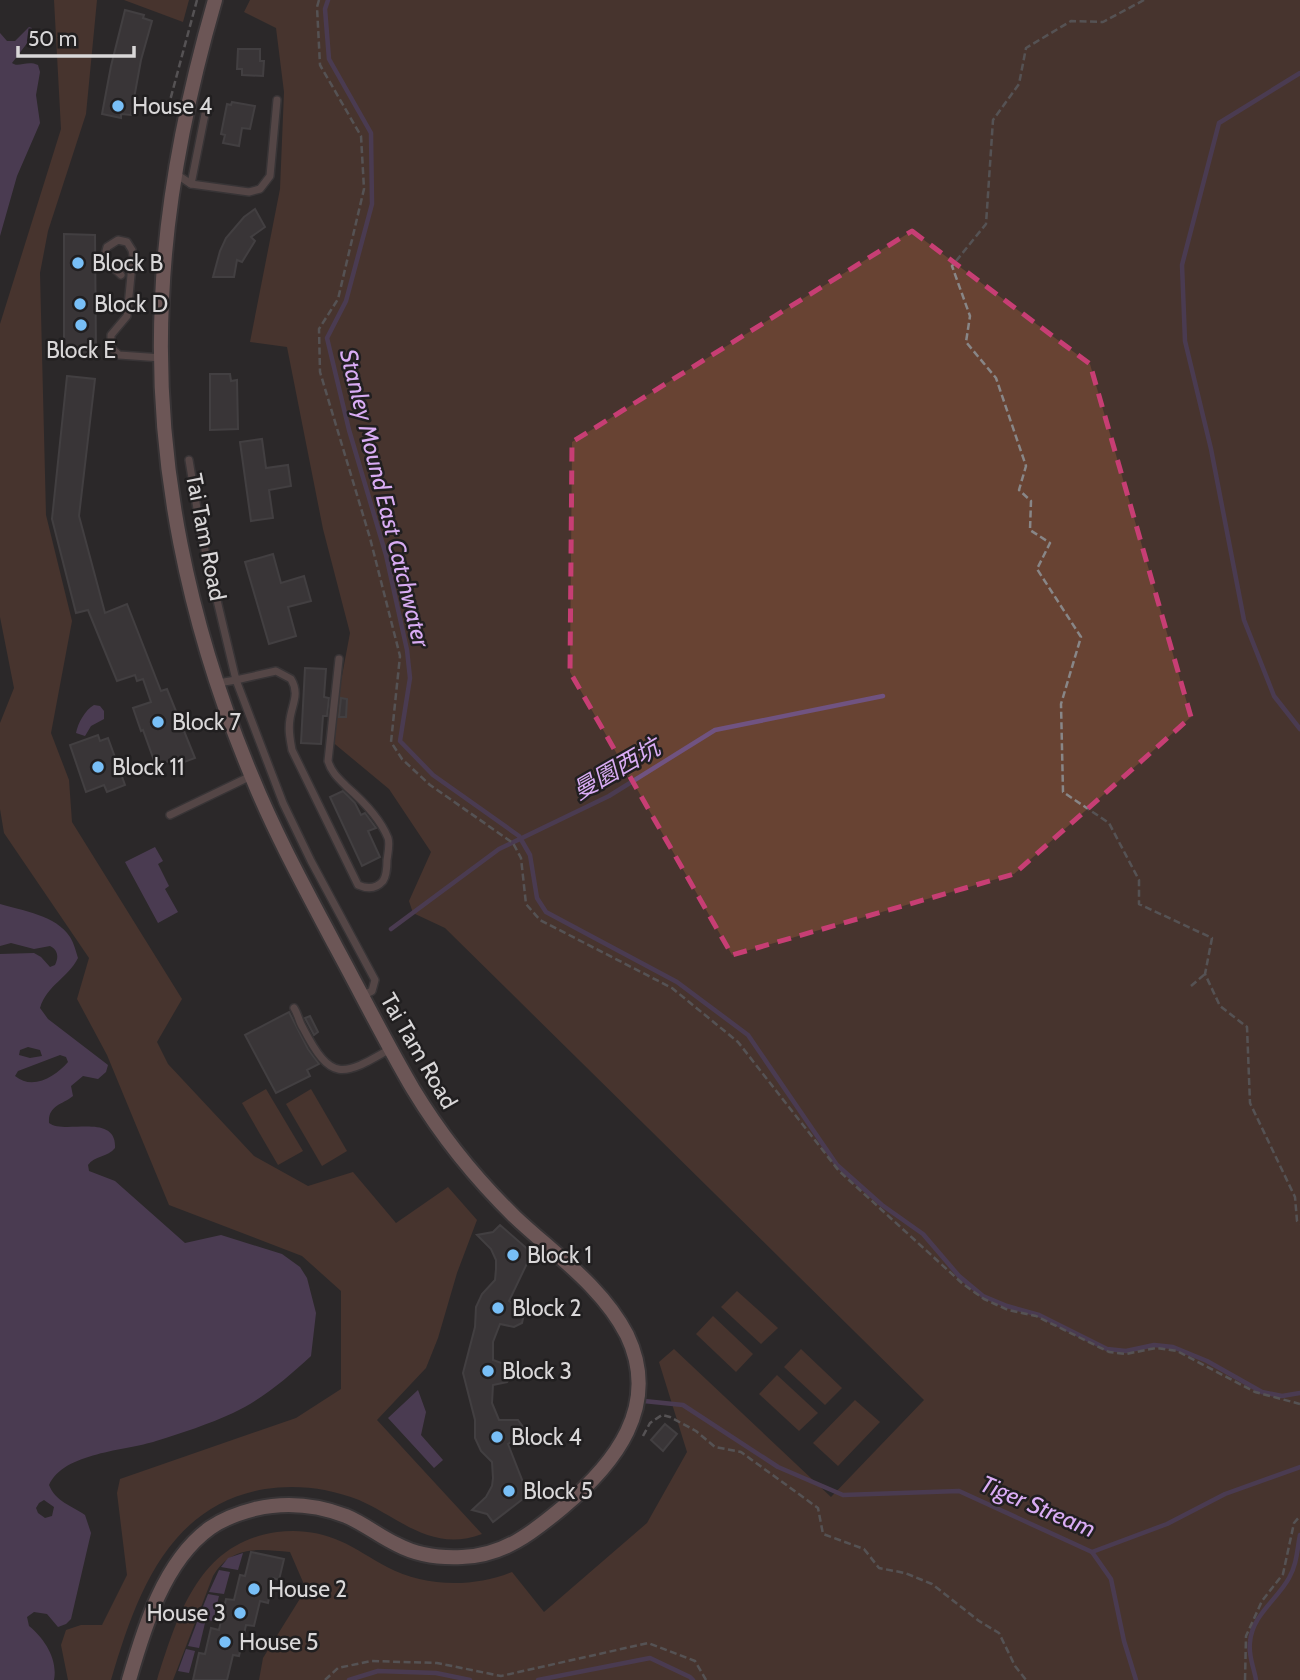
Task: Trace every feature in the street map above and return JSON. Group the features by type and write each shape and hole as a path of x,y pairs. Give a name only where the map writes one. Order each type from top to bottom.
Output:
{"main road":[{"name":"Tai Tam Road","path":"129,1680 148,1626 170,1576 197,1539 220,1522 262,1508 281,1505 310,1506 354,1520 401,1547 417,1552 461,1557 491,1552 528,1536 583,1491 610,1461 631,1423 638,1396 638,1370 630,1343 620,1323 586,1281 516,1218 464,1164 432,1121 285,851 251,776 217,683 179,542 166,449 162,358 164,269 176,174 194,79 215,0"}],"lane":[{"path":"176,174 191,184 249,192 260,189 270,176 278,100"},
{"path":"191,184 207,104"},
{"path":"121,275 108,264 105,256 107,247 118,240 130,246 133,255 128,311 124,321 111,335 111,348 119,355 162,358"},
{"path":"189,460 201,533 236,680 289,814 375,980 372,991 362,996"},
{"path":"217,683 276,671 291,679 297,695 290,718 292,750 358,886 375,887 382,882 386,874 388,837 367,806 329,766 339,659"},
{"path":"170,816 251,776"},
{"path":"296,1011 300,1024 324,1063 337,1069 351,1070 390,1048"}],"path":[{"path":"168,108 197,0"},
{"path":"319,0 317,7 320,65 360,136 364,189 338,299 319,329 320,372 370,538 400,656 391,743 402,760 430,785 514,844 521,858 526,904 540,920 672,988 738,1042 839,1171 978,1296 1009,1310 1036,1316 1109,1352 1126,1354 1156,1348 1177,1351 1255,1392 1300,1404"},
{"path":"1144,0 1103,22 1071,21 1026,48 1019,83 993,120 986,224 952,265 970,316 966,342 996,378 1026,466 1019,490 1031,501 1030,530 1050,543 1038,569 1081,637 1061,704 1063,792 1109,823 1139,880 1139,904 1212,938 1205,974 1220,1006 1247,1027 1250,1103 1296,1197 1297,1221 1300,1224"},
{"path":"1191,986 1205,974"},
{"path":"646,1433 650,1423 662,1415 696,1431 715,1447 741,1452 818,1508 823,1534 864,1549 879,1568 905,1573 932,1584 979,1621 999,1633 1015,1666 1026,1680"},
{"path":"1245,1680 1246,1636 1262,1601 1283,1574 1294,1523 1300,1517"},
{"path":"325,1680 338,1668 371,1661 437,1663 501,1676 648,1643 695,1661 706,1680"}],"highlighted area":[{"path":"912,231 1090,364 1191,717 1014,874 732,955 570,672 572,442"}],"shaded area":[{"path":"54,0 97,0 86,114 48,231 40,273 46,515 72,621 51,733 69,780 72,822 182,999 157,1042 168,1064 254,1156 308,1186 353,1172 396,1223 448,1187 477,1220 426,1368 377,1420 482,1534 464,1539 432,1536 417,1531 359,1500 312,1488 265,1489 231,1499 203,1514 180,1535 161,1559 132,1617 111,1680 68,1680 61,1645 66,1630 81,1625 102,1625 127,1575 117,1493 120,1479 296,1418 341,1389 341,1291 302,1256 169,1205 107,1055 77,999 89,958 4,833 0,809 0,723 14,688 0,617 0,324 61,129"},
{"path":"124,0 189,0 183,22"},
{"path":"250,0 1300,0 1300,1680 259,1680 263,1658 306,1589 290,1552 257,1550 237,1554 220,1566 213,1576 173,1680 157,1680 184,1607 210,1566 228,1550 250,1539 277,1532 301,1531 325,1535 401,1574 433,1582 481,1581 512,1572 544,1612 647,1523 687,1452 659,1362 674,1349 831,1497 924,1400 445,928 413,913 409,901 431,852 389,789 330,740 350,633 323,529 287,347 250,342 280,189 284,92 276,28 244,12"},
{"path":"29,27 32,28 28,42 12,63 38,65 40,72 36,95 40,123 17,176 0,236 0,33 7,41 15,41"},
{"path":"94,705 100,706 104,711 104,719 91,726 85,736 76,733 82,717"},
{"path":"155,847 163,861 158,864 169,886 165,889 178,912 158,923 125,862"},
{"path":"0,904 48,919 64,930 74,945 78,958 47,993 40,1008 48,1019 108,1065 106,1072 98,1079 83,1076 71,1086 73,1096 56,1106 49,1117 49,1123 56,1126 99,1127 113,1137 115,1148 91,1162 88,1165 89,1171 115,1181 185,1243 221,1235 282,1254 300,1267 307,1278 316,1313 311,1356 265,1395 224,1417 185,1432 82,1459 57,1474 49,1485 60,1499 85,1515 91,1533 71,1619 58,1627 47,1614 34,1612 27,1617 29,1626 45,1643 52,1657 54,1680 0,1680 0,954 34,953 50,967 55,965 57,957 50,946 34,949 11,943 0,946","holes":["28,1047 40,1050 42,1056 30,1058 19,1055 20,1050","60,1055 66,1057 68,1062 51,1077 37,1082 29,1082 15,1076 18,1071","44,1500 54,1507 52,1516 45,1518 38,1513 36,1508"]},
{"path":"266,1089 303,1151 278,1165 242,1103"},
{"path":"311,1089 347,1151 322,1166 286,1104"},
{"path":"737,1291 778,1328 761,1344 721,1307"},
{"path":"713,1316 753,1354 736,1372 696,1334"},
{"path":"801,1349 842,1388 825,1405 784,1367"},
{"path":"777,1375 818,1413 799,1431 759,1394"},
{"path":"418,1390 426,1412 421,1435 443,1460 434,1468 388,1418"},
{"path":"855,1400 880,1422 838,1466 813,1443"},
{"path":"243,1553 238,1570 221,1567 228,1558"},
{"path":"219,1570 230,1572 224,1594 209,1592"},
{"path":"208,1594 219,1596 213,1621 198,1619"},
{"path":"197,1622 205,1623 199,1648 188,1646"},
{"path":"186,1649 195,1651 189,1673 178,1671"}],"building":[{"path":"125,10 144,15 143,18 152,21 141,60 131,115 121,114 121,118 102,114"},
{"path":"238,49 260,49 260,61 264,61 263,76 242,75 242,69 237,69"},
{"path":"232,102 255,106 250,129 242,128 239,146 223,143 225,135 221,134 227,104 231,105"},
{"path":"255,209 265,227 251,237 255,241 242,262 237,260 234,277 213,277 226,238 244,217"},
{"path":"64,234 95,235 96,354 64,353"},
{"path":"210,374 230,374 231,381 237,380 238,429 210,430"},
{"path":"67,376 95,379 79,516 105,613 127,604 161,691 167,689 195,758 176,765 174,759 156,766 143,730 141,731 133,708 151,702 143,679 137,681 135,675 117,681 88,610 76,613 52,519"},
{"path":"262,439 266,468 288,465 291,486 269,490 273,518 251,521 240,442"},
{"path":"273,554 281,583 304,576 311,601 288,607 296,636 269,644 245,562"},
{"path":"305,668 326,669 324,697 329,698 327,716 323,716 321,744 301,743"},
{"path":"341,698 347,699 346,717 339,717"},
{"path":"98,735 100,741 108,738 125,785 107,792 104,785 86,792 70,745"},
{"path":"343,791 355,803 361,815 365,813 376,828 368,831 380,857 362,866 330,797"},
{"path":"289,1012 319,1064 307,1070 310,1076 276,1093 245,1035"},
{"path":"310,1016 318,1032 314,1035 305,1018"},
{"path":"500,1225 532,1253 509,1301 524,1314 522,1323 514,1327 500,1324 493,1342 493,1360 510,1366 512,1375 507,1382 493,1385 492,1403 499,1420 518,1420 523,1427 520,1436 508,1444 528,1495 493,1522 487,1514 472,1510 486,1497 492,1486 492,1462 481,1451 475,1438 475,1420 463,1373 475,1327 476,1307 482,1294 495,1280 496,1260 491,1249 477,1235 493,1232"},
{"path":"665,1424 677,1434 663,1451 651,1440"},
{"path":"251,1552 284,1559 279,1580 273,1578 268,1603 260,1601 254,1626 246,1625 239,1656 233,1655 227,1680 193,1680 199,1653 205,1654 211,1628 219,1630 226,1599 234,1600 240,1575 245,1576"}],"waterway":[{"name":"Stanley Mound East Catchwater","path":"328,0 325,9 329,59 371,133 372,204 346,301 327,338 349,430 386,555 407,650 410,678 400,741 433,775 519,836 530,855 537,898 546,912 677,982 748,1035 837,1165 882,1205 923,1234 959,1276 983,1296 1039,1315 1107,1349 1126,1351 1154,1345 1173,1347 1207,1361 1262,1392 1282,1396 1300,1393"},
{"path":"1300,73 1219,123 1182,265 1185,341 1211,449 1244,620 1274,696 1300,729"},
{"name":"曼園西坑","path":"391,929 499,849 609,796 715,730 883,696"},
{"name":"Tiger Stream","path":"644,1401 683,1405 778,1467 843,1495 959,1491 1092,1552 1167,1524 1225,1494 1300,1467"},
{"name":"Stanley Mound East Catchwater","path":"1256,1680 1250,1652 1252,1632 1260,1616 1292,1573 1300,1535"},
{"path":"1092,1552 1111,1579 1124,1641 1136,1680"},
{"name":"Stanley Mound East Catchwater","path":"538,1680 650,1658 693,1680"},
{"name":"Stanley Mound East Catchwater","path":"349,1680 378,1671 436,1673 470,1680"}],"place":[{"name":"House 4","path":"118,106"},
{"name":"Block B","path":"78,263"},
{"name":"Block D","path":"80,304"},
{"name":"Block E","path":"81,325"},
{"name":"Block 7","path":"158,722"},
{"name":"Block 11","path":"98,767"},
{"name":"Block 1","path":"513,1255"},
{"name":"Block 2","path":"498,1308"},
{"name":"Block 3","path":"488,1371"},
{"name":"Block 4","path":"497,1437"},
{"name":"Block 5","path":"509,1491"},
{"name":"House 2","path":"254,1589"},
{"name":"House 3","path":"240,1613"},
{"name":"House 5","path":"225,1642"}]}
